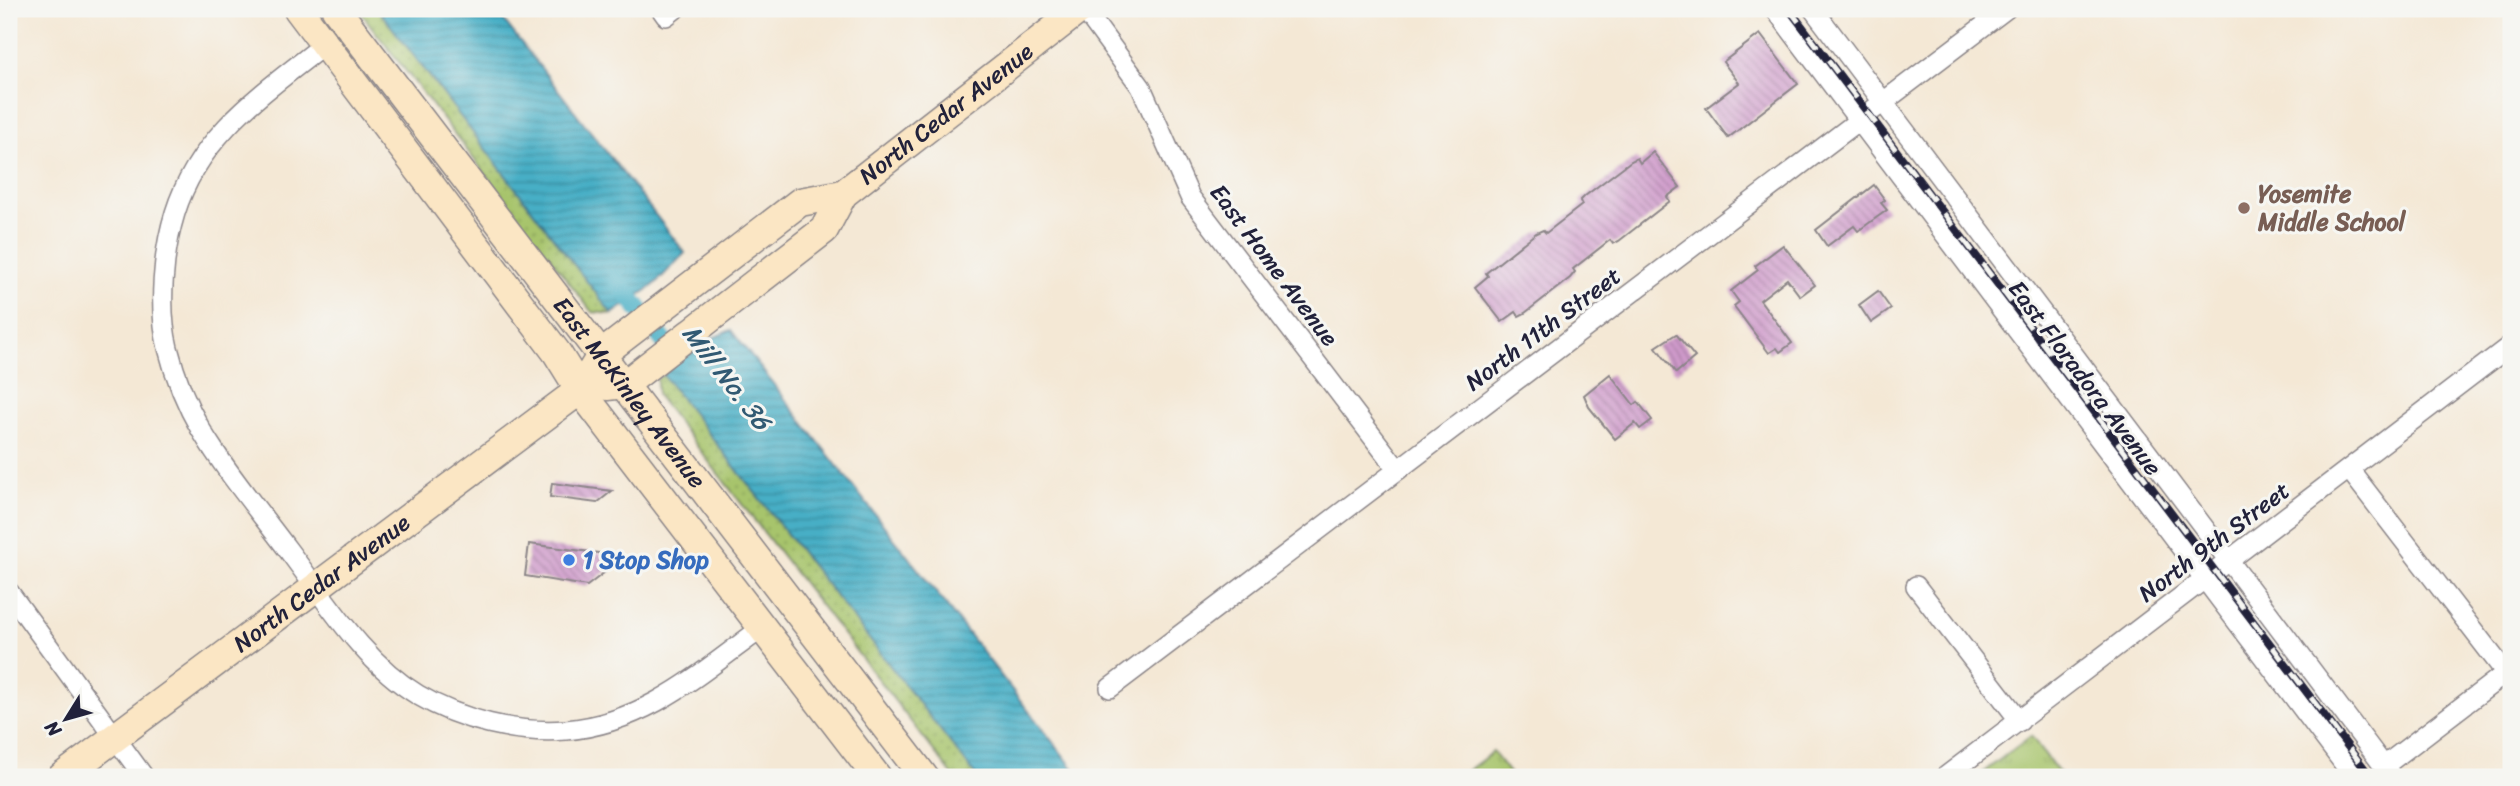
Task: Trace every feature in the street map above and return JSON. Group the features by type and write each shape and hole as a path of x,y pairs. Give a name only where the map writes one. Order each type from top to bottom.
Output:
{"main road":[{"name":"East McKinley Avenue","path":"298,9 557,353 580,390 877,777"},
{"name":"East McKinley Avenue","path":"336,9 613,346 625,384 924,777"},
{"name":"North Cedar Avenue","path":"580,390 625,384 824,230 843,194 1082,9"},
{"name":"North Cedar Avenue","path":"62,777 580,390 613,346 800,202 843,194"},
{"path":"818,701 836,700 848,709 889,762 909,777"}],"street":[{"name":"East Home Avenue","path":"1082,9 1141,87 1190,197 1398,470"},
{"name":"East Floradora Avenue","path":"1775,9 2354,777"},
{"name":"East Floradora Avenue","path":"1813,9 2388,772"},
{"name":"North 11th Street","path":"1110,688 2006,9"},
{"path":"325,44 230,120 210,142 187,179 170,237 164,308 167,347 201,430 317,587 364,648 416,694 443,708 475,718 537,730 592,726 647,709 762,628"},
{"name":"North 9th Street","path":"1945,777 2511,345"},
{"path":"2349,470 2509,671 2388,772"},
{"path":"1916,586 2020,721"},
{"path":"9,592 144,777"}],"green space":[{"path":"358,9 378,9 612,314 592,312"},
{"path":"663,375 977,777 954,777 657,395 657,379"},
{"path":"2031,736 2062,777 1977,777"},
{"path":"1493,752 1512,777 1459,777"}],"water":[{"path":"378,9 495,9 685,253 654,285 612,314"},
{"path":"731,330 1080,777 977,777 663,375 700,343"}],"building":[{"path":"1760,34 1798,84 1728,138 1706,108 1739,83 1723,62"},
{"path":"1653,152 1680,187 1667,197 1670,201 1619,241 1613,244 1610,240 1573,269 1575,272 1570,278 1525,313 1519,316 1516,312 1502,322 1475,287 1488,276 1486,273 1536,233 1543,230 1546,233 1582,205 1580,201 1585,196 1631,161 1637,158 1640,163"},
{"path":"1874,185 1885,200 1881,203 1887,210 1858,231 1854,226 1827,246 1816,230"},
{"path":"1783,245 1815,285 1800,296 1787,279 1760,300 1792,343 1780,352 1777,348 1769,353 1734,306 1739,302 1731,291 1758,270 1755,266"},
{"path":"1878,291 1891,309 1871,323 1859,305"},
{"path":"1676,334 1695,357 1676,373 1656,347"},
{"path":"1610,374 1634,405 1638,402 1652,420 1640,429 1635,423 1615,439 1589,407 1584,395"},
{"path":"552,483 612,491 597,503 550,497"},
{"name":"1 Stop Shop","path":"529,544 606,554 614,565 587,586 525,576"}],"waterway":[{"name":"Mill No. 36","path":"617,281 678,359"}],"railway":[{"path":"1789,9 2371,777"}],"place":[{"name":"Yosemite Middle School","path":"2244,208"},
{"name":"1 Stop Shop","path":"569,560"}]}
